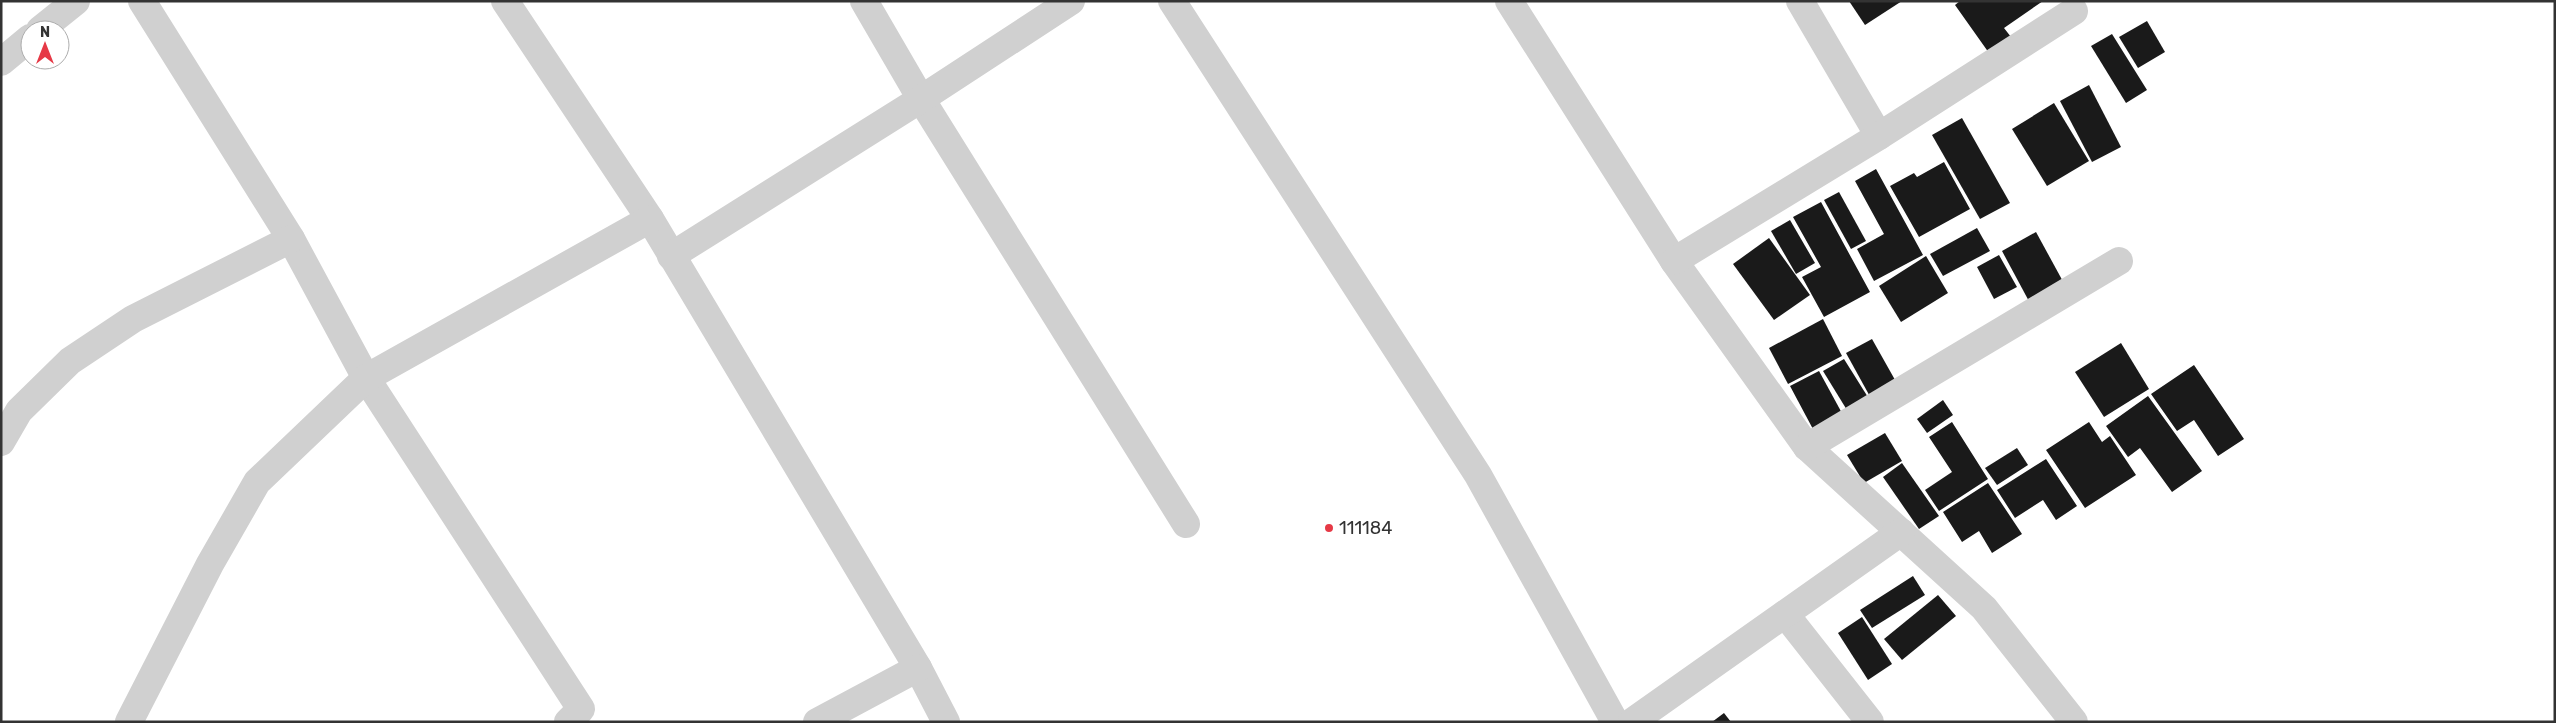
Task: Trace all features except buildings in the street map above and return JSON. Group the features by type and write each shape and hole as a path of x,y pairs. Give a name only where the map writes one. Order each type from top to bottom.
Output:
{"street":[{"path":"52,20 76,1"},
{"path":"142,1 292,239 366,378 580,718"},
{"path":"505,1 650,219 918,668 946,722"},
{"path":"864,1 921,99 1186,524"},
{"path":"671,256 921,99 1071,1"},
{"path":"1172,1 1478,475 1615,722"},
{"path":"1509,1 1674,261 1807,447 1984,608 2074,722"},
{"path":"1800,1 1879,136"},
{"path":"1674,261 1879,136 2074,11"},
{"path":"1,62 20,46"},
{"path":"129,722 210,564 257,482 366,378 650,219"},
{"path":"1,442 19,411 70,361 133,319 292,239"},
{"path":"1807,447 2119,261"},
{"path":"1632,722 1901,532"},
{"path":"1785,614 1870,722"},
{"path":"817,722 918,668"}],"place":[{"name":"111184","path":"1329,528"}]}
